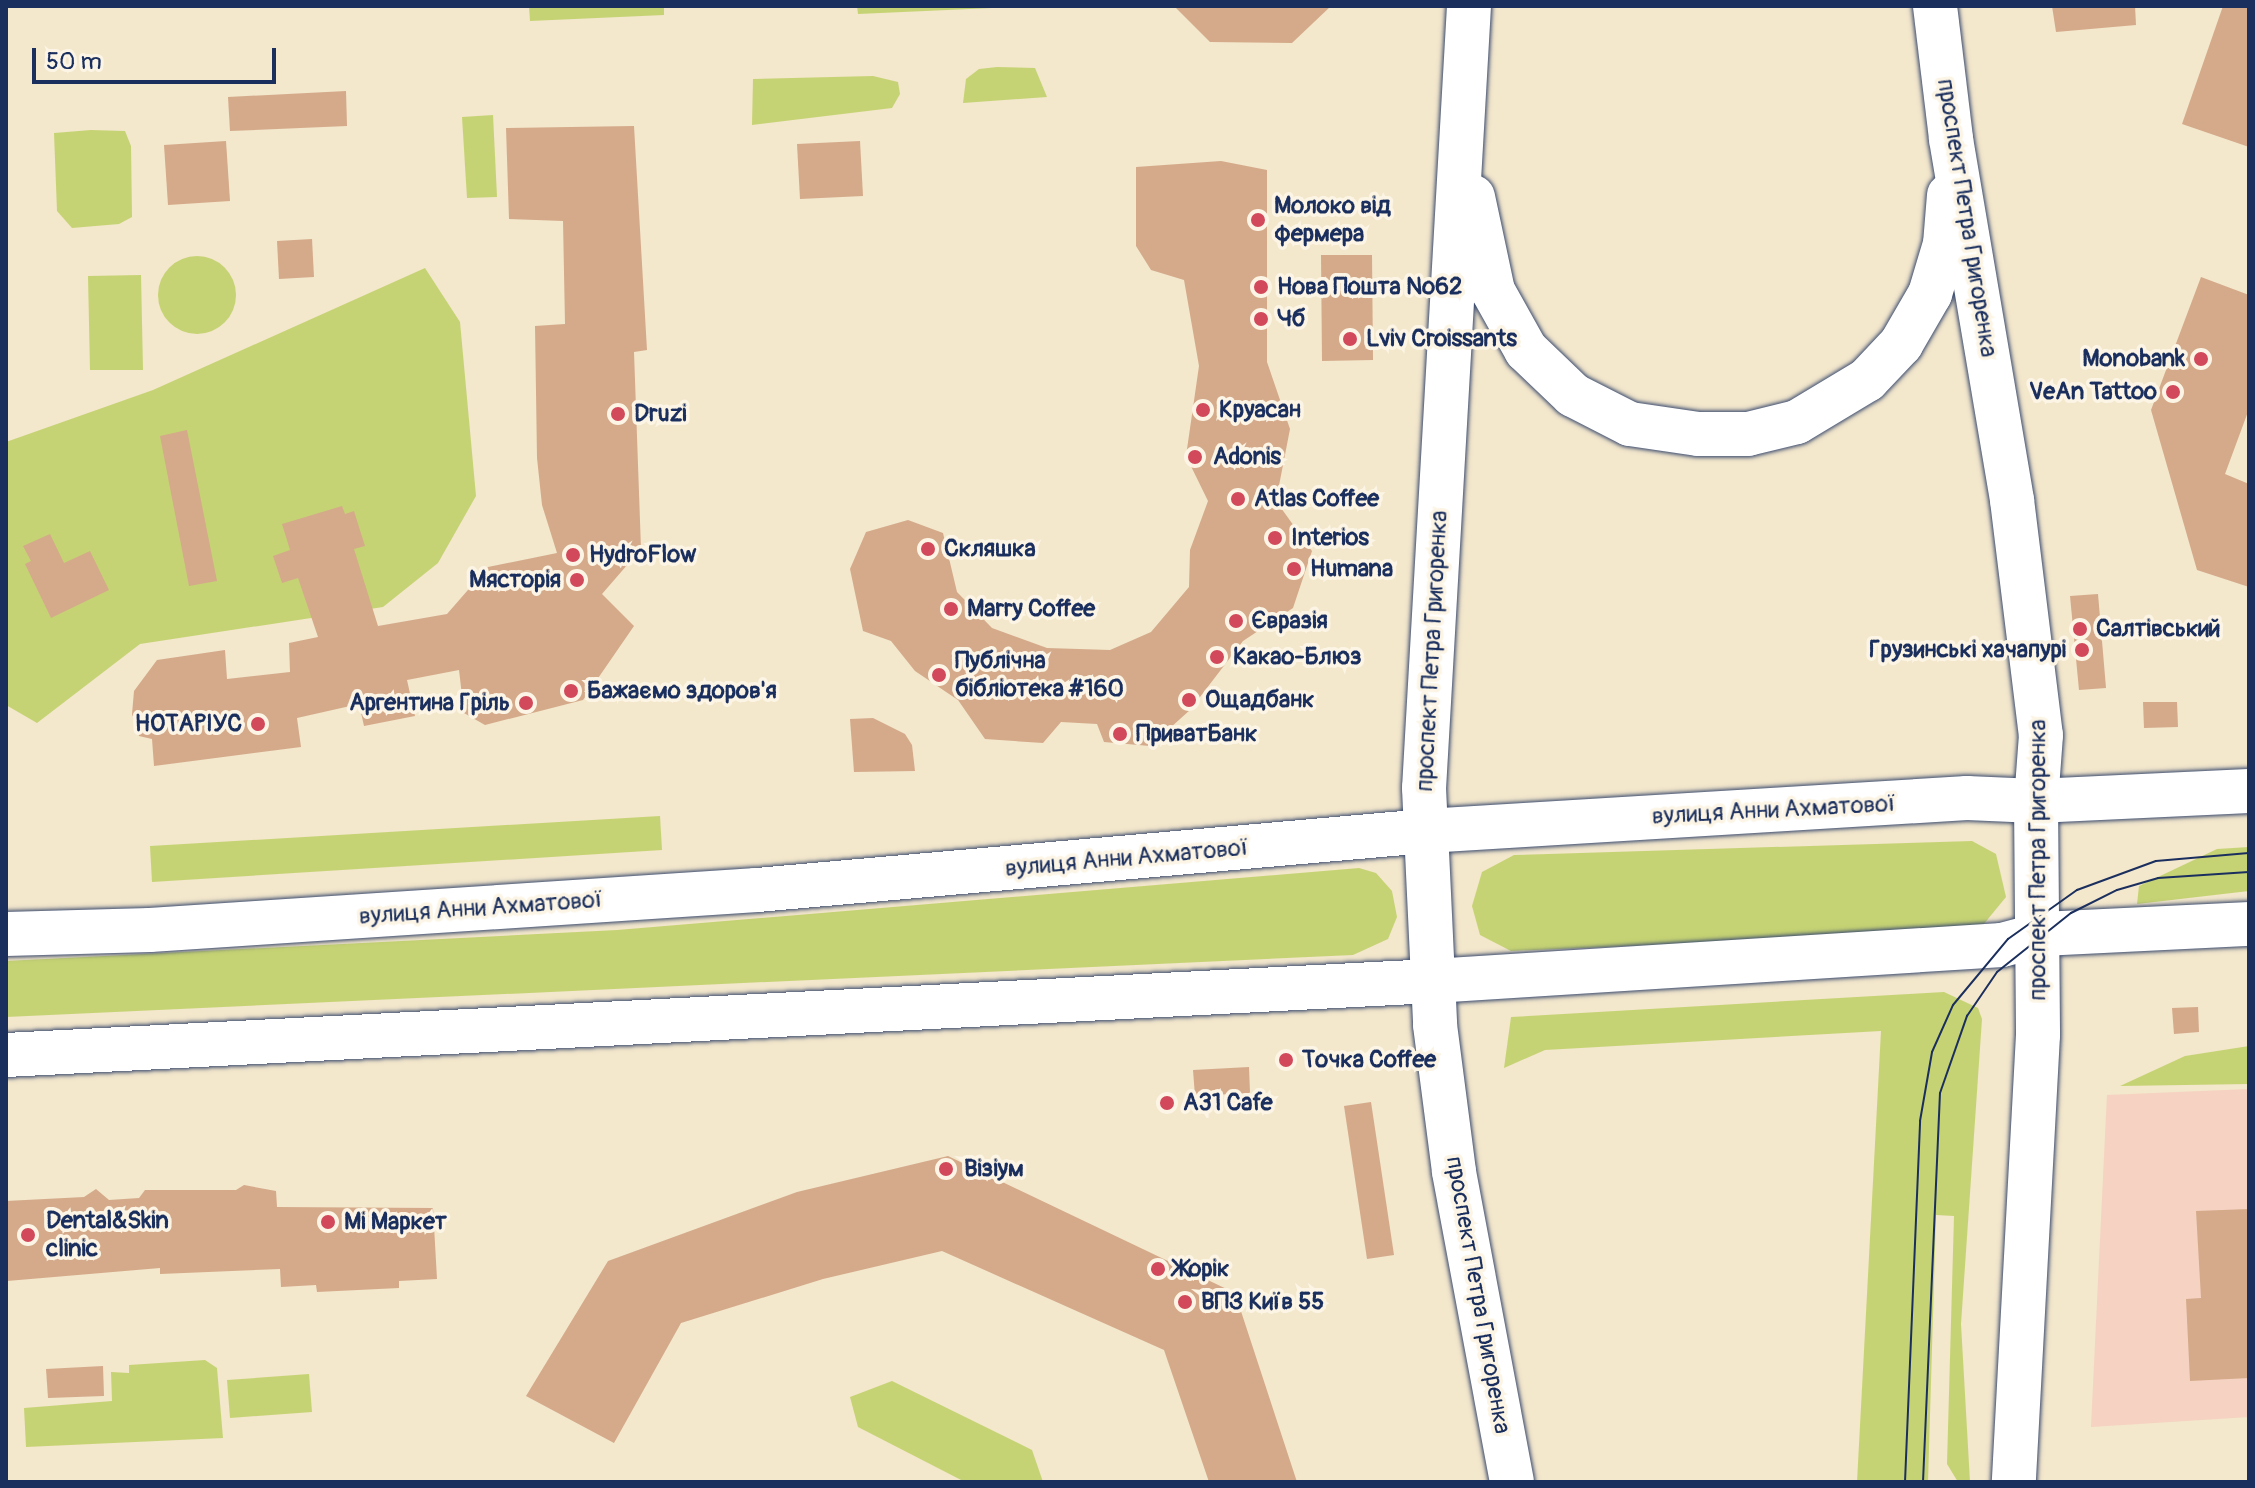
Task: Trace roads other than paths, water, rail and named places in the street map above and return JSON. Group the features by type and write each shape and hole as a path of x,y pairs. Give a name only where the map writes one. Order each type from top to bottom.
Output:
{"main road":[{"name":"проспект Петра Григоренка","path":"1469,6 1424,788 1433,981 1454,1172 1512,1482"},
{"name":"проспект Петра Григоренка","path":"1935,6 1953,145 2012,500 2041,735 2036,801 2038,1035 2014,1482"},
{"path":"1461,144 1493,291 1526,350 1573,395 1630,424 1698,434 1748,434 1797,422 1867,380 1901,344 1930,294 1945,244 1953,145"},
{"name":"вулиця Анни Ахматової","path":"6,934 178,928 741,891 1426,831 1967,798 2036,801 2249,791"},
{"path":"6,1055 1433,981 2002,945 2037,935 2249,924"}],"tram line":[{"path":"1905,1482 1920,1121 1932,1052 1953,1005 2008,939 2077,890 2156,861 2249,853"},
{"path":"1923,1482 1940,1093 1967,1016 1997,972 2071,913 2117,890 2158,878 2249,872"}],"place":[{"name":"Молоко від фермера","path":"1258,220"},
{"name":"Нова Пошта №62","path":"1261,287"},
{"name":"Чб","path":"1261,319"},
{"name":"Lviv Croissants","path":"1350,339"},
{"name":"Monobank","path":"2201,359"},
{"name":"VeAn Tattoo","path":"2173,392"},
{"name":"Круасан","path":"1203,410"},
{"name":"Druzi","path":"618,414"},
{"name":"Adonis","path":"1195,457"},
{"name":"Atlas Coffee","path":"1238,499"},
{"name":"Interios","path":"1275,538"},
{"name":"Скляшка","path":"928,549"},
{"name":"HydroFlow","path":"573,555"},
{"name":"Humana","path":"1294,569"},
{"name":"Мясторія","path":"577,580"},
{"name":"Marry Coffee","path":"951,609"},
{"name":"Євразія","path":"1236,621"},
{"name":"Салтівський","path":"2080,629"},
{"name":"Грузинські хачапурі","path":"2082,650"},
{"name":"Какао-Блюз","path":"1217,657"},
{"name":"Публічна бібліотека #160","path":"939,675"},
{"name":"Бажаємо здоров'я","path":"571,691"},
{"name":"Ощадбанк","path":"1189,700"},
{"name":"Аргентина Гріль","path":"526,703"},
{"name":"НОТАРІУС","path":"258,724"},
{"name":"ПриватБанк","path":"1120,734"},
{"name":"Точка Coffee","path":"1286,1060"},
{"name":"A31 Cafe","path":"1167,1103"},
{"name":"Візіум","path":"946,1169"},
{"name":"Мі Маркет","path":"328,1222"},
{"name":"Dental&Skin clinic","path":"28,1235"},
{"name":"Жорік","path":"1158,1269"},
{"name":"ВПЗ Київ 55","path":"1185,1302"}]}
